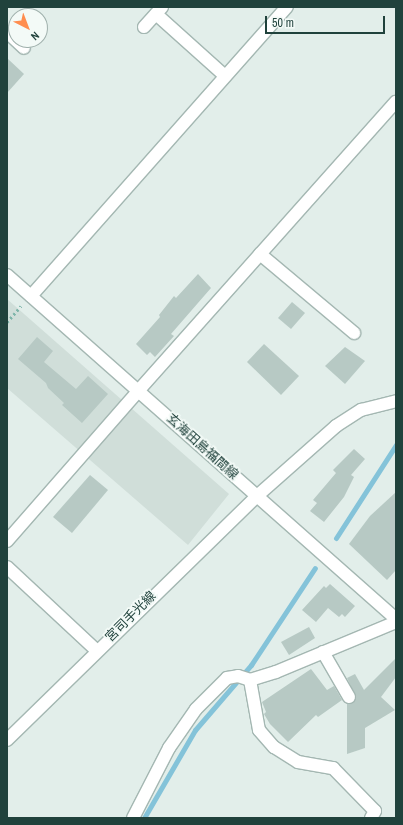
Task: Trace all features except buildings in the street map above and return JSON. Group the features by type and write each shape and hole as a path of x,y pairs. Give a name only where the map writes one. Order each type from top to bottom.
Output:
{"street":[{"path":"31,296 286,7"},
{"path":"144,27 159,10 225,76"},
{"path":"7,541 139,390 396,102"},
{"path":"260,254 354,333"},
{"name":"玄海田島福間線","path":"7,275 139,390 396,620"},
{"name":"宮司手光線","path":"7,740 257,496 336,426 361,410 396,401"},
{"path":"7,567 97,651"},
{"path":"133,818 170,748 196,709 227,678 245,678 324,652 396,620"},
{"path":"324,652 349,697"},
{"path":"245,678 259,730 274,747 298,762 333,768 375,811 371,818"}],"path":[{"path":"7,322 31,296"}],"shaded area":[{"path":"7,299 229,494 188,545 7,388"}],"waterway":[{"path":"336,538 396,445"},
{"path":"144,818 195,730 251,665 315,568"}]}
